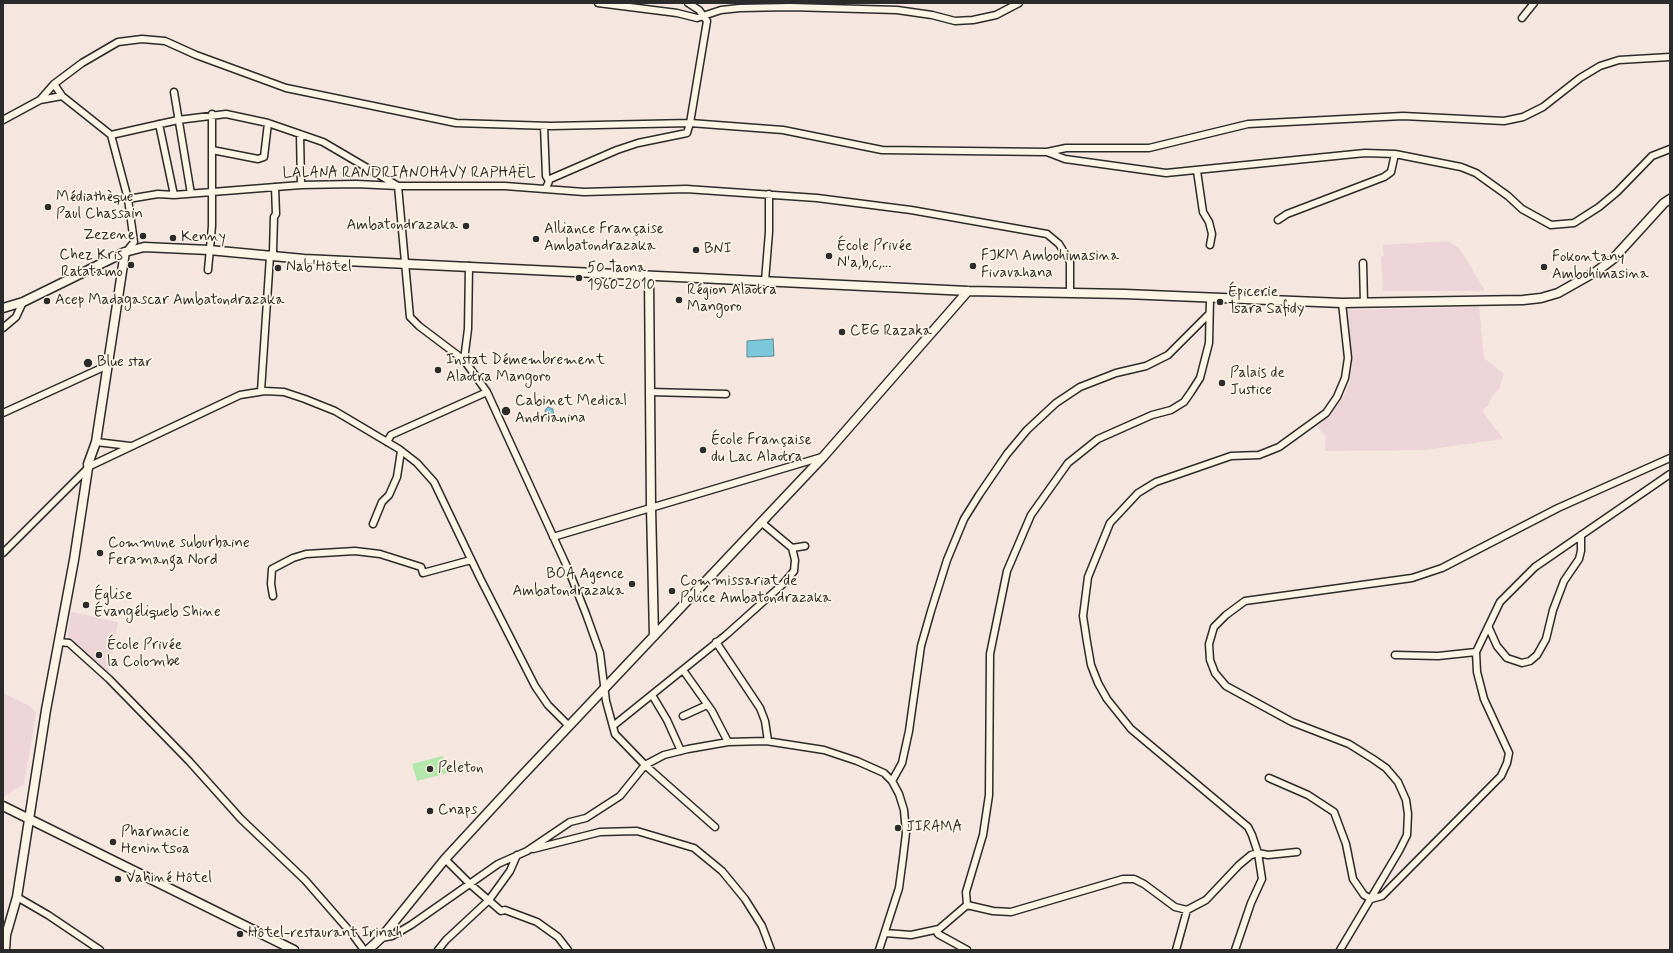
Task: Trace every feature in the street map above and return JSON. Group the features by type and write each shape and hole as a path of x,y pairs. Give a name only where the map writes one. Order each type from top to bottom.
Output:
{"street":[{"path":"598,3 677,13 697,18 721,10 790,6 897,10 932,15 955,21 973,20 996,15 1019,3"},
{"path":"546,188 550,179 617,150 638,143 686,133 690,123 707,29 707,21 705,16 688,3"},
{"path":"1522,18 1534,3"},
{"path":"40,100 54,84 82,62 118,42 142,39 165,41 196,55 279,85 308,93 456,123 544,126 690,123 783,130 882,150 1047,152 1066,148 1148,148 1248,124 1403,116 1504,121 1523,117 1543,107 1580,78 1600,66 1619,60 1670,57"},
{"path":"5,950 5,934 17,897 89,466 96,442 106,366 125,252 134,242 128,199 111,135 62,96 54,84"},
{"path":"174,92 191,194"},
{"path":"3,120 40,100 62,96"},
{"path":"111,135 178,120 212,114 226,114 268,124 323,142 398,186 410,317 419,326 464,360 487,392 569,571 600,653 606,701 615,734 645,764 715,827"},
{"path":"208,270 212,226 212,114"},
{"path":"160,124 174,196"},
{"path":"212,150 258,159 264,157 268,124"},
{"path":"544,126 546,176 549,181"},
{"path":"300,134 302,185"},
{"path":"1047,152 1065,159 1166,173 1365,153 1395,154 1461,167 1476,173 1508,196 1522,210 1551,225 1574,223 1599,207 1617,192 1652,156 1670,149"},
{"path":"1278,220 1287,214 1384,177 1391,172 1395,154"},
{"path":"1197,170 1203,212 1209,222 1212,234 1210,245"},
{"name":"LALANA RANDRIANOHAVY RAPHAËL","path":"128,199 158,194 174,196 212,191 302,185 356,184 398,186 505,186 584,192 686,189 817,198 911,210 1047,234 1059,244 1070,262 1070,293"},
{"path":"261,391 270,256 273,252 274,217 276,214 275,187"},
{"path":"765,281 769,232 769,194"},
{"path":"3,308 23,302 125,252 144,247 209,250 270,256 968,292 1070,293 1342,303 1523,300 1541,298 1558,293 1592,274 1613,259 1664,203 1670,199"},
{"path":"1363,263 1364,303"},
{"path":"464,360 468,329 469,266"},
{"path":"649,276 650,507 654,636"},
{"path":"368,950 381,938 445,859 823,457 968,292"},
{"path":"885,933 911,935 936,930 956,917 967,905 966,892 983,835 989,794 990,654 1007,571 1031,515 1068,463 1098,439 1152,415 1171,410 1184,402 1200,378 1209,343 1210,299"},
{"path":"3,328 16,317 23,302"},
{"path":"1235,950 1251,903 1262,879 1258,853 1248,828 1131,729 1107,699 1098,683 1091,665 1087,642 1083,616 1088,577 1110,523 1138,493 1156,482 1228,457 1258,454 1279,448 1326,413 1337,397 1346,371 1348,358 1342,303"},
{"path":"892,781 902,763 909,731 921,646 931,611 947,560 964,519 978,495 1007,454 1027,430 1056,403 1080,387 1116,373 1146,366 1168,354 1209,314"},
{"path":"3,413 106,366"},
{"path":"3,553 89,466 240,395 261,391 284,392 335,411 401,451 417,463 434,482 471,560 535,686 548,704 569,726"},
{"path":"386,442 391,435 487,392"},
{"path":"650,392 726,394"},
{"path":"96,442 130,446"},
{"path":"373,524 382,502 389,495 397,477 401,451"},
{"path":"553,537 650,507 823,457"},
{"path":"1340,950 1399,851 1407,834 1408,814 1406,800 1398,782 1386,768 1349,744 1292,722 1226,686 1215,673 1210,660 1209,644 1214,628 1226,615 1245,601 1412,578 1442,568 1558,508 1670,458"},
{"path":"1269,778 1308,795 1334,812 1346,844 1353,879 1364,895 1370,899 1382,896 1501,776 1509,753 1484,699 1477,672 1476,652 1489,628 1500,602 1509,591 1535,567 1670,474"},
{"path":"613,726 683,670 784,584 794,571 795,560 792,548 762,522"},
{"path":"1489,628 1497,646 1507,658 1522,663 1530,662 1546,639 1553,610 1564,581 1579,559 1581,551 1581,535"},
{"path":"792,548 805,546"},
{"path":"273,596 270,584 272,569 293,558 306,554 355,551 380,554 421,567 423,573 471,560"},
{"path":"59,642 69,643 109,679 190,761 242,819 305,880 353,934 364,950"},
{"path":"716,642 760,708 765,721 768,741"},
{"path":"1395,655 1438,656 1476,652"},
{"path":"683,670 712,711 728,742"},
{"path":"652,695 667,720 681,751"},
{"path":"683,716 707,706"},
{"path":"381,938 392,936 411,925 498,864 527,851 570,822 586,818 620,796 645,764 664,755 728,742 768,741 824,750 884,773 892,781 899,794 904,810 906,833 899,888 879,950"},
{"path":"3,806 294,950"},
{"path":"527,851 600,832 637,831 694,848 722,871 745,899 762,926 771,950"},
{"path":"967,905 993,911 1011,912 1123,879 1134,879 1144,884 1176,907 1187,910 1206,900 1239,864 1251,855 1258,853 1268,855 1298,852"},
{"path":"438,950 446,940 489,900 510,871 517,856"},
{"path":"445,859 470,884 501,911 505,910 537,922 558,936 568,950"},
{"path":"17,897 48,915 100,950"},
{"path":"1176,950 1187,910"},
{"path":"936,930 938,934 967,950"}],"shaded area":[{"path":"1448,241 1460,249 1485,291 1383,291 1381,257 1384,256 1383,245"},
{"path":"1479,307 1484,358 1504,374 1499,389 1491,398 1488,406 1482,411 1503,439 1424,450 1325,451 1326,436 1317,427 1341,401 1350,382 1352,364 1347,310"},
{"name":"École Privée la Colombe","path":"71,612 118,622 108,672 67,639"},
{"path":"3,693 30,706 36,713 24,784 3,797"}],"green space":[{"name":"Peleton","path":"443,756 447,773 417,781 412,764"}],"water":[{"path":"773,339 774,356 747,357 747,341"},
{"path":"548,407 553,409 554,421 547,422 545,410"}],"place":[{"name":"Médiathèque Paul Chassain","path":"48,207"},
{"name":"Ambatondrazaka","path":"466,226"},
{"name":"Zezene","path":"143,236"},
{"name":"Kenny","path":"173,238"},
{"name":"Alliance Française Ambatondrazaka","path":"536,239"},
{"name":"BNI","path":"696,250"},
{"name":"École Privée N'a,b,c,...","path":"829,256"},
{"name":"Chez Kris Ratatamo","path":"131,265"},
{"name":"FJKM Ambohimasina Fivavahana","path":"973,266"},
{"name":"Fokontany Ambohimasina","path":"1544,267"},
{"name":"Nab'Hôtel","path":"278,268"},
{"name":"50 Taona 1960-2010","path":"579,278"},
{"name":"Région Alaotra Mangoro","path":"679,300"},
{"name":"Acep Madagascar Ambatondrazaka","path":"47,301"},
{"name":"Épicerie Tsara Safidy","path":"1220,302"},
{"name":"CEG Razaka","path":"842,332"},
{"name":"Blue star","path":"88,363"},
{"name":"Instat Démembrement Alaotra Mangoro","path":"438,370"},
{"name":"Palais de Justice","path":"1222,383"},
{"name":"Cabinet Medical Andrianina","path":"506,411"},
{"name":"École Française du Lac Alaotra","path":"703,450"},
{"name":"Commune suburbaine Feramanga Nord","path":"100,553"},
{"name":"BOA Agence Ambatondrazaka","path":"632,584"},
{"name":"Commissariat de Police Ambatondrazaka","path":"672,591"},
{"name":"Église Évangéliqueb Shine","path":"86,605"},
{"name":"École Privée la Colombe","path":"99,655"},
{"name":"Peleton","path":"430,769"},
{"name":"Cnaps","path":"430,811"},
{"name":"JIRAMA","path":"898,828"},
{"name":"Pharmacie Henintsoa","path":"113,842"},
{"name":"Vahiné Hôtel","path":"118,879"},
{"name":"Hôtel-restaurant Irinah","path":"240,934"}]}
